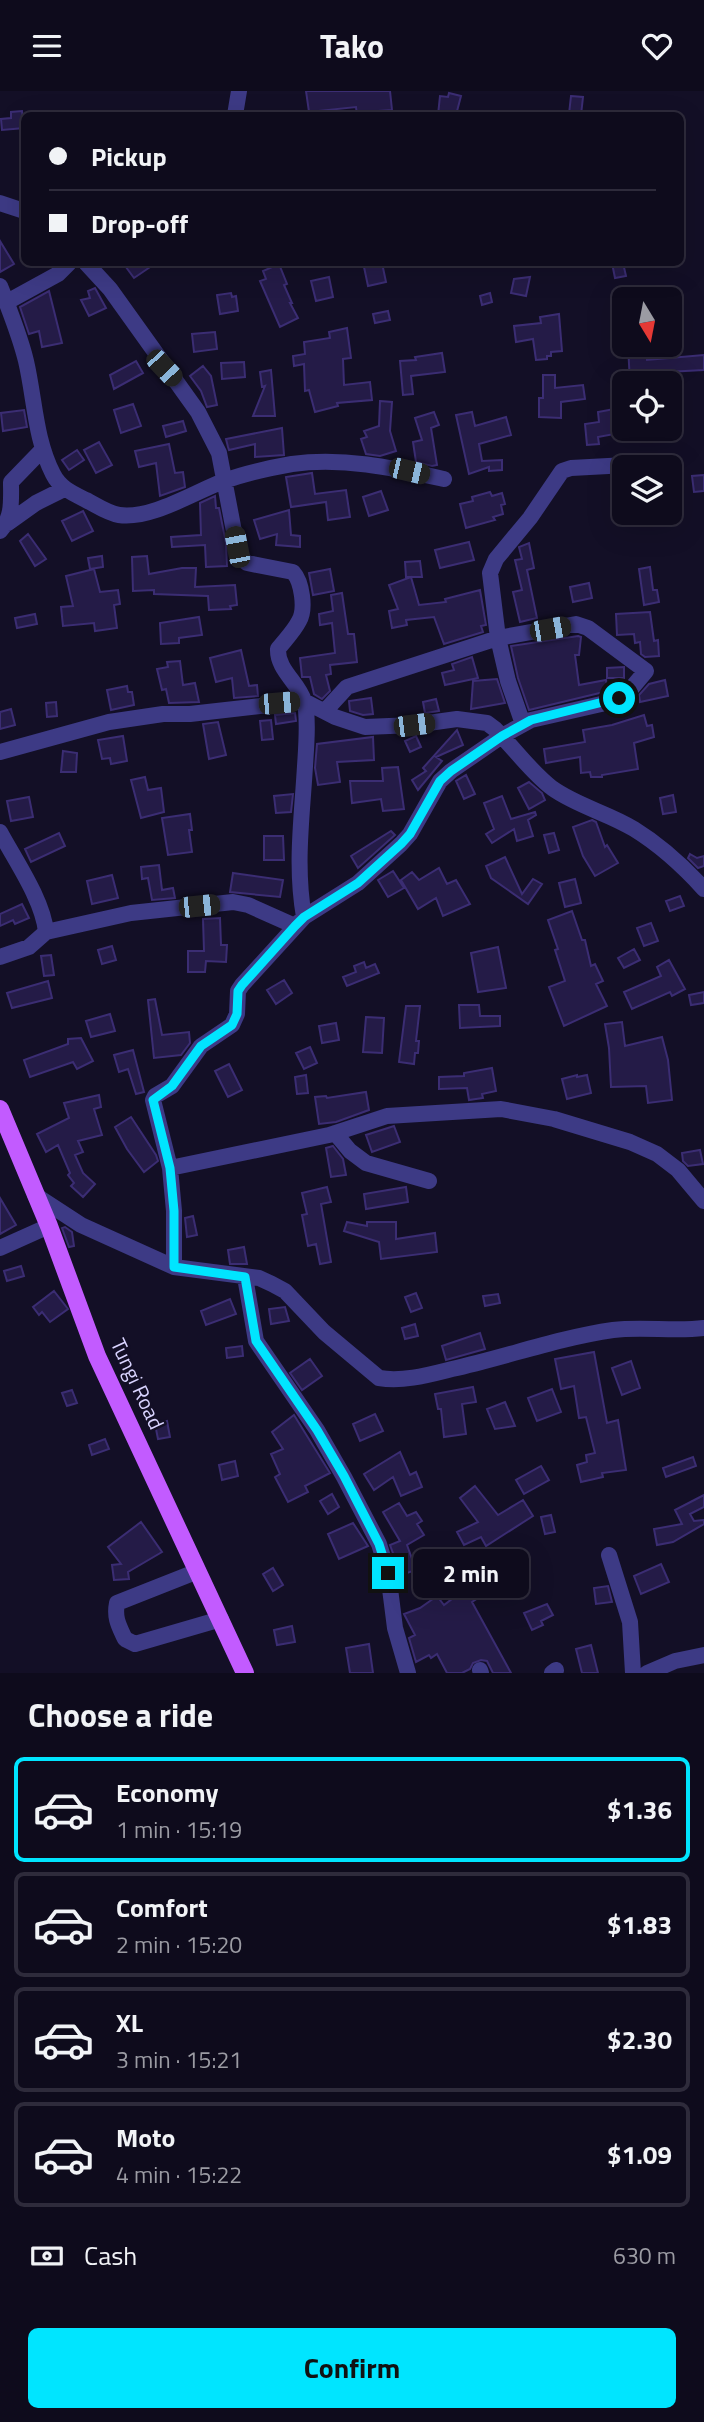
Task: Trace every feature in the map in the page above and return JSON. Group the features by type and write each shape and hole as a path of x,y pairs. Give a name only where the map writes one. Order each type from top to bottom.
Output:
{"main road":[{"name":"Tungi Road","path":"0,1108 50,1226 97,1356 246,1673"}],"street":[{"path":"236,112 239,91"},
{"path":"0,203 21,210"},
{"path":"7,303 58,274 66,266"},
{"path":"89,266 110,289 198,412 219,453 237,547 242,559 247,563 293,572 299,582 302,609 299,621 277,653 304,701 365,727 414,725 457,719 487,723 550,786 569,799 587,805 636,830 685,869 704,889"},
{"path":"0,286 26,361 42,450 54,476 64,489 111,513 126,515 166,506 223,481 293,464 341,460 444,479"},
{"path":"4,527 11,508 5,479 42,450"},
{"path":"523,725 508,681 498,638 490,580 492,566 530,518 562,471 570,468 612,466"},
{"path":"4,527 36,503 64,489"},
{"path":"174,1267 174,1211 170,1168 153,1100 172,1086 201,1046 232,1025 237,1014 238,991 242,985 299,921 358,883 401,844 410,834 445,775 502,736 537,717 610,702 625,696 646,671 581,624 498,638 347,687 325,712"},
{"path":"0,753 109,722 163,714 190,714 304,701"},
{"path":"299,921 298,884 306,746 304,701"},
{"path":"0,832 33,894 45,921 46,932"},
{"path":"0,957 29,947 46,932 131,913 233,902 299,921"},
{"path":"170,1168 335,1133 387,1116 501,1109 554,1119 629,1142 657,1154 678,1170 704,1201"},
{"path":"335,1133 357,1158 371,1166 429,1181"},
{"path":"35,1195 81,1225 174,1267 259,1278 285,1291 324,1332 371,1373 387,1379 418,1377 495,1360 580,1336 616,1330 704,1328"},
{"path":"0,1248 50,1226"},
{"path":"245,1277 256,1341 317,1430 379,1544 388,1573 397,1637 408,1673"},
{"path":"609,1555 630,1622 633,1673"},
{"path":"198,1571 117,1604 114,1615 118,1625 125,1639 135,1644 221,1619"},
{"path":"647,1673 675,1661 704,1655"}],"building":[{"path":"306,91 390,91 392,110 357,112 356,107 309,112"},
{"path":"449,93 461,96 457,112 438,112 440,96 448,97"},
{"path":"571,96 583,97 581,112 569,112"},
{"path":"22,111 21,128 2,130 1,119 11,118 11,112"},
{"path":"0,241 14,264 0,272"},
{"path":"125,266 152,266 134,278"},
{"path":"280,266 287,284 284,285 290,303 298,318 280,327 260,281 266,279 263,271"},
{"path":"383,266 386,282 368,286 364,267"},
{"path":"613,266 624,266 626,276 615,278"},
{"path":"329,277 333,297 316,301 311,281"},
{"path":"530,277 526,296 511,293 514,279"},
{"path":"95,288 106,308 89,316 81,300 90,298 88,291"},
{"path":"49,291 62,343 42,347 39,331 29,334 20,307"},
{"path":"231,293 232,297 236,296 238,311 220,314 217,295"},
{"path":"490,293 492,302 482,305 480,296"},
{"path":"388,311 390,320 375,323 373,314"},
{"path":"559,314 562,351 551,352 547,359 536,360 533,339 516,342 514,326 541,323 540,317"},
{"path":"347,328 351,358 343,359 344,385 370,382 372,400 337,403 338,406 315,412 309,390 305,391 304,364 294,366 293,356 305,354 304,342 330,338 329,332"},
{"path":"215,332 217,349 194,352 192,334"},
{"path":"442,353 445,372 411,376 413,394 403,395 400,361"},
{"path":"704,355 704,370 629,371 629,357 647,357 647,360"},
{"path":"136,361 143,373 114,389 110,375"},
{"path":"244,362 245,377 222,379 221,363"},
{"path":"203,366 211,376 217,405 207,407 201,391 190,376"},
{"path":"271,370 275,416 253,416 265,386 262,387 260,372"},
{"path":"543,375 555,375 555,388 583,385 585,399 561,402 561,418 539,417 539,398 543,398"},
{"path":"380,401 392,402 390,431 396,451 380,456 366,454 361,439 367,437 364,431 379,426"},
{"path":"133,404 141,426 121,433 114,410"},
{"path":"612,409 612,434 598,437 599,444 587,445 585,424 599,422 598,412"},
{"path":"24,410 27,427 3,431 1,413"},
{"path":"434,412 439,425 431,428 437,465 432,466 416,462 413,442 422,440 415,418"},
{"path":"472,412 475,426 506,417 511,435 479,444 482,461 502,460 502,470 489,471 489,467 469,474 456,415"},
{"path":"183,421 186,431 166,437 163,426"},
{"path":"282,428 284,455 255,457 255,444 229,450 226,439"},
{"path":"99,442 112,465 96,473 84,450"},
{"path":"169,444 175,473 183,472 185,487 160,496 156,463 139,467 135,451"},
{"path":"77,450 84,460 69,470 62,460"},
{"path":"312,473 315,494 346,490 350,517 328,520 326,502 291,507 286,477"},
{"path":"704,475 704,491 694,492 692,476"},
{"path":"381,491 388,510 369,516 363,497"},
{"path":"490,492 492,496 502,493 505,504 501,505 503,514 493,517 495,520 466,528 460,504"},
{"path":"215,496 226,543 227,566 206,567 205,545 172,547 171,537 201,535 200,503"},
{"path":"289,510 291,535 300,536 300,547 276,545 277,534 260,539 254,520"},
{"path":"83,511 93,531 72,541 62,521"},
{"path":"28,534 46,559 35,566 20,541"},
{"path":"469,542 474,560 440,568 435,550"},
{"path":"529,543 534,568 527,570 537,618 520,622 513,592 522,590 515,560 522,559 519,547"},
{"path":"102,556 103,567 90,569 88,558"},
{"path":"147,556 149,574 196,568 195,587 235,585 237,605 230,606 231,609 209,610 208,596 154,594 154,590 133,591 132,557"},
{"path":"420,561 422,577 406,577 405,562"},
{"path":"650,567 653,590 657,590 659,602 644,605 639,569"},
{"path":"94,569 100,592 118,590 120,604 114,605 117,628 95,631 94,623 63,626 61,607 73,606 66,576"},
{"path":"330,569 334,591 313,595 309,573"},
{"path":"411,577 419,605 446,602 445,599 480,590 486,625 481,626 483,632 444,644 434,617 406,620 407,625 392,628 389,611 398,609 389,585"},
{"path":"589,583 592,598 573,602 570,587"},
{"path":"342,593 348,634 354,634 357,662 330,665 331,674 326,675 330,691 322,699 314,694 310,677 302,677 300,658 335,653 332,623 320,625 319,614 333,611 331,595"},
{"path":"650,612 654,641 658,640 659,656 645,657 641,654 640,642 635,643 634,634 617,635 616,614"},
{"path":"35,614 37,624 17,628 15,618"},
{"path":"199,617 202,635 179,638 179,643 161,644 160,623"},
{"path":"581,637 579,655 575,655 579,685 606,680 608,691 529,710 511,646"},
{"path":"241,650 249,686 257,685 258,696 234,698 232,678 216,682 210,658"},
{"path":"472,657 478,678 445,685 442,673 454,670 452,664"},
{"path":"180,661 183,685 195,683 199,702 169,703 166,689 162,690 157,669 168,667 167,662"},
{"path":"624,667 624,678 607,678 607,668"},
{"path":"497,679 505,703 471,709 473,681"},
{"path":"665,680 668,696 640,702 639,695 649,684"},
{"path":"127,686 128,692 132,692 134,705 111,710 107,690"},
{"path":"371,698 373,714 363,715 350,711 349,701"},
{"path":"436,699 439,711 425,713 423,702"},
{"path":"56,702 57,716 47,717 46,703"},
{"path":"11,709 15,725 0,729 0,712"},
{"path":"295,713 296,721 276,724 275,715"},
{"path":"644,715 647,726 652,725 654,737 634,743 638,769 591,777 590,772 581,773 580,757 546,763 544,749 585,742 583,730"},
{"path":"271,720 273,739 262,740 260,721"},
{"path":"218,722 226,755 209,759 203,724"},
{"path":"457,730 463,745 436,757 442,761 418,790 412,780 426,771 423,768"},
{"path":"123,736 127,761 111,764 110,758 102,759 98,740"},
{"path":"416,736 421,747 410,752 405,741"},
{"path":"373,737 374,760 337,762 340,782 318,785 315,768 317,744"},
{"path":"63,751 77,753 76,772 61,772"},
{"path":"398,767 404,809 383,811 381,799 352,803 350,781 383,781 382,768"},
{"path":"466,775 475,794 464,799 456,781"},
{"path":"145,777 148,790 161,788 164,812 141,818 131,780"},
{"path":"529,782 542,793 545,800 529,809 518,788"},
{"path":"293,794 291,812 276,813 274,796"},
{"path":"673,795 676,812 663,814 660,798"},
{"path":"502,796 511,819 535,812 536,815 528,820 533,836 517,841 514,829 492,843 486,834 494,829 484,803"},
{"path":"29,797 33,817 11,821 7,801"},
{"path":"190,814 192,852 168,855 162,818"},
{"path":"592,820 596,822 605,847 607,845 618,863 595,876 583,856 573,827"},
{"path":"391,831 395,835 358,868 351,856"},
{"path":"59,833 65,846 31,862 25,849"},
{"path":"554,833 559,850 549,853 544,835"},
{"path":"264,836 283,836 284,860 264,860"},
{"path":"690,854 697,858 704,856 704,866 698,868 688,858"},
{"path":"505,857 522,894 533,879 542,884 528,904 491,878 486,866"},
{"path":"159,865 162,890 173,888 175,898 152,900 148,878 142,879 141,867"},
{"path":"439,868 447,884 456,880 470,904 443,916 436,898 418,909 401,880 412,872 419,880"},
{"path":"393,871 404,888 388,897 378,880"},
{"path":"233,873 283,880 280,897 230,892"},
{"path":"112,875 118,898 92,904 87,881"},
{"path":"575,879 581,903 565,907 559,883"},
{"path":"680,896 684,906 670,911 666,901"},
{"path":"22,904 29,918 15,924 13,920 0,926 0,914"},
{"path":"572,911 582,940 585,940 591,966 595,964 603,981 596,984 607,1006 564,1026 549,987 565,981 548,920"},
{"path":"220,918 221,945 227,945 226,962 206,961 205,972 188,972 188,951 204,951 203,919"},
{"path":"651,923 658,941 644,946 637,928"},
{"path":"112,946 116,960 102,964 98,950"},
{"path":"498,947 506,988 478,992 471,953"},
{"path":"634,949 640,960 624,968 618,958"},
{"path":"51,955 54,975 44,976 41,956"},
{"path":"669,960 685,989 672,996 670,992 632,1009 624,992 661,976 657,967"},
{"path":"364,962 366,968 375,964 379,973 347,986 343,977 356,972 354,966"},
{"path":"284,980 292,993 276,1004 267,990"},
{"path":"48,981 52,998 12,1008 7,993"},
{"path":"704,992 704,1003 691,1005 689,995"},
{"path":"155,999 162,1035 189,1032 190,1043 181,1055 154,1058 148,1000"},
{"path":"459,1005 479,1005 480,1016 500,1016 500,1026 460,1028"},
{"path":"406,1006 420,1006 416,1041 419,1041 418,1053 415,1053 414,1064 399,1062"},
{"path":"110,1014 115,1031 91,1037 86,1021"},
{"path":"366,1017 384,1018 382,1053 363,1052"},
{"path":"622,1022 625,1046 662,1037 668,1060 672,1100 648,1103 646,1086 611,1087 605,1024"},
{"path":"336,1023 339,1040 322,1043 319,1026"},
{"path":"81,1038 93,1061 77,1069 73,1062 30,1077 24,1060 68,1044 68,1039"},
{"path":"310,1047 317,1063 304,1069 296,1053"},
{"path":"133,1050 144,1092 136,1094 128,1069 119,1072 114,1055"},
{"path":"229,1064 242,1090 228,1097 215,1071"},
{"path":"492,1068 496,1091 482,1094 483,1098 469,1100 467,1088 439,1089 439,1077 464,1076 464,1073"},
{"path":"306,1075 308,1093 297,1094 295,1077"},
{"path":"587,1075 591,1093 567,1099 562,1079"},
{"path":"366,1092 369,1110 336,1122 319,1124 315,1097 327,1098"},
{"path":"99,1095 101,1107 94,1109 102,1135 78,1141 83,1152 75,1155 83,1173 95,1184 83,1197 71,1186 74,1183 68,1175 70,1173 58,1145 46,1152 37,1134 69,1118 64,1103"},
{"path":"131,1117 158,1161 144,1172 115,1127"},
{"path":"394,1126 400,1142 372,1152 366,1135"},
{"path":"333,1146 343,1159 346,1175 331,1177 326,1148"},
{"path":"700,1150 703,1164 688,1166 683,1161 682,1153"},
{"path":"327,1187 331,1202 321,1204 331,1262 320,1264 316,1244 308,1246 302,1215 307,1214 302,1193"},
{"path":"406,1187 408,1202 366,1209 364,1194"},
{"path":"0,1198 16,1225 0,1234"},
{"path":"193,1216 197,1235 187,1237 185,1218"},
{"path":"347,1222 367,1226 367,1222 396,1222 396,1239 435,1233 437,1252 381,1259 379,1242 344,1231"},
{"path":"62,1228 72,1232 74,1246 69,1247"},
{"path":"244,1247 247,1264 230,1264 228,1250"},
{"path":"21,1266 24,1276 7,1281 4,1271"},
{"path":"54,1291 68,1309 50,1322 42,1312 39,1315 33,1307"},
{"path":"416,1293 422,1308 411,1312 405,1297"},
{"path":"498,1294 500,1303 485,1306 483,1296"},
{"path":"230,1299 236,1314 206,1325 201,1311"},
{"path":"285,1307 289,1321 271,1324 269,1309"},
{"path":"415,1324 418,1336 405,1339 402,1328"},
{"path":"480,1333 485,1349 446,1360 442,1346"},
{"path":"242,1346 243,1356 227,1358 226,1348"},
{"path":"594,1352 607,1423 618,1420 626,1470 602,1473 603,1477 581,1482 577,1465 587,1462 586,1455 595,1453 586,1417 579,1418 574,1386 561,1389 555,1359"},
{"path":"310,1359 322,1376 302,1390 290,1373"},
{"path":"631,1361 640,1388 622,1395 612,1368"},
{"path":"473,1387 476,1402 462,1404 466,1434 444,1437 441,1409 438,1409 435,1394"},
{"path":"552,1389 561,1412 537,1421 528,1398"},
{"path":"72,1390 77,1403 67,1406 62,1393"},
{"path":"505,1402 515,1426 495,1429 487,1409"},
{"path":"375,1414 383,1431 360,1441 353,1424"},
{"path":"294,1415 330,1473 305,1486 308,1492 288,1502 275,1477 280,1474 271,1454 283,1449 272,1432"},
{"path":"167,1421 170,1437 158,1439 155,1424"},
{"path":"105,1439 109,1449 92,1455 89,1445"},
{"path":"400,1452 410,1475 416,1472 422,1487 401,1496 393,1477 374,1490 364,1474"},
{"path":"693,1457 696,1466 666,1477 663,1468"},
{"path":"235,1461 238,1476 222,1480 219,1465"},
{"path":"541,1466 549,1480 524,1494 516,1480"},
{"path":"475,1486 498,1515 523,1500 533,1516 486,1546 481,1537 464,1545 457,1532 478,1522 460,1498"},
{"path":"332,1494 339,1507 328,1514 320,1501"},
{"path":"704,1495 704,1507 690,1514 694,1521 704,1520 704,1524 673,1542 657,1545 654,1529 682,1524 675,1510"},
{"path":"399,1503 407,1516 416,1512 422,1521 417,1524 424,1535 407,1545 416,1570 401,1575 390,1545 400,1541 383,1512"},
{"path":"551,1515 555,1532 545,1534 541,1517"},
{"path":"141,1522 162,1552 128,1572 129,1579 114,1580 112,1565 121,1564 108,1547"},
{"path":"353,1523 368,1546 339,1559 328,1534"},
{"path":"661,1564 669,1582 641,1594 634,1576"},
{"path":"273,1568 283,1585 273,1591 263,1574"},
{"path":"469,1586 478,1598 472,1602 511,1673 493,1673 487,1661 481,1660 462,1673 447,1673 437,1654 416,1662 409,1638 415,1635 404,1614 420,1608 437,1596 444,1605"},
{"path":"608,1586 612,1602 596,1604 594,1588"},
{"path":"547,1604 553,1615 541,1621 543,1625 532,1630 524,1613"},
{"path":"292,1626 295,1642 277,1645 274,1630"},
{"path":"369,1644 373,1673 350,1673 346,1648"},
{"path":"591,1645 598,1673 582,1673 576,1649"}],"route":[{"path":"388,1573 379,1544 344,1476 317,1430 256,1341 245,1277 174,1267 174,1211 170,1168 153,1100 172,1086 201,1046 232,1025 237,1014 238,991 295,926 304,917 358,883 406,839 445,775 502,736 537,717 619,698"}]}
